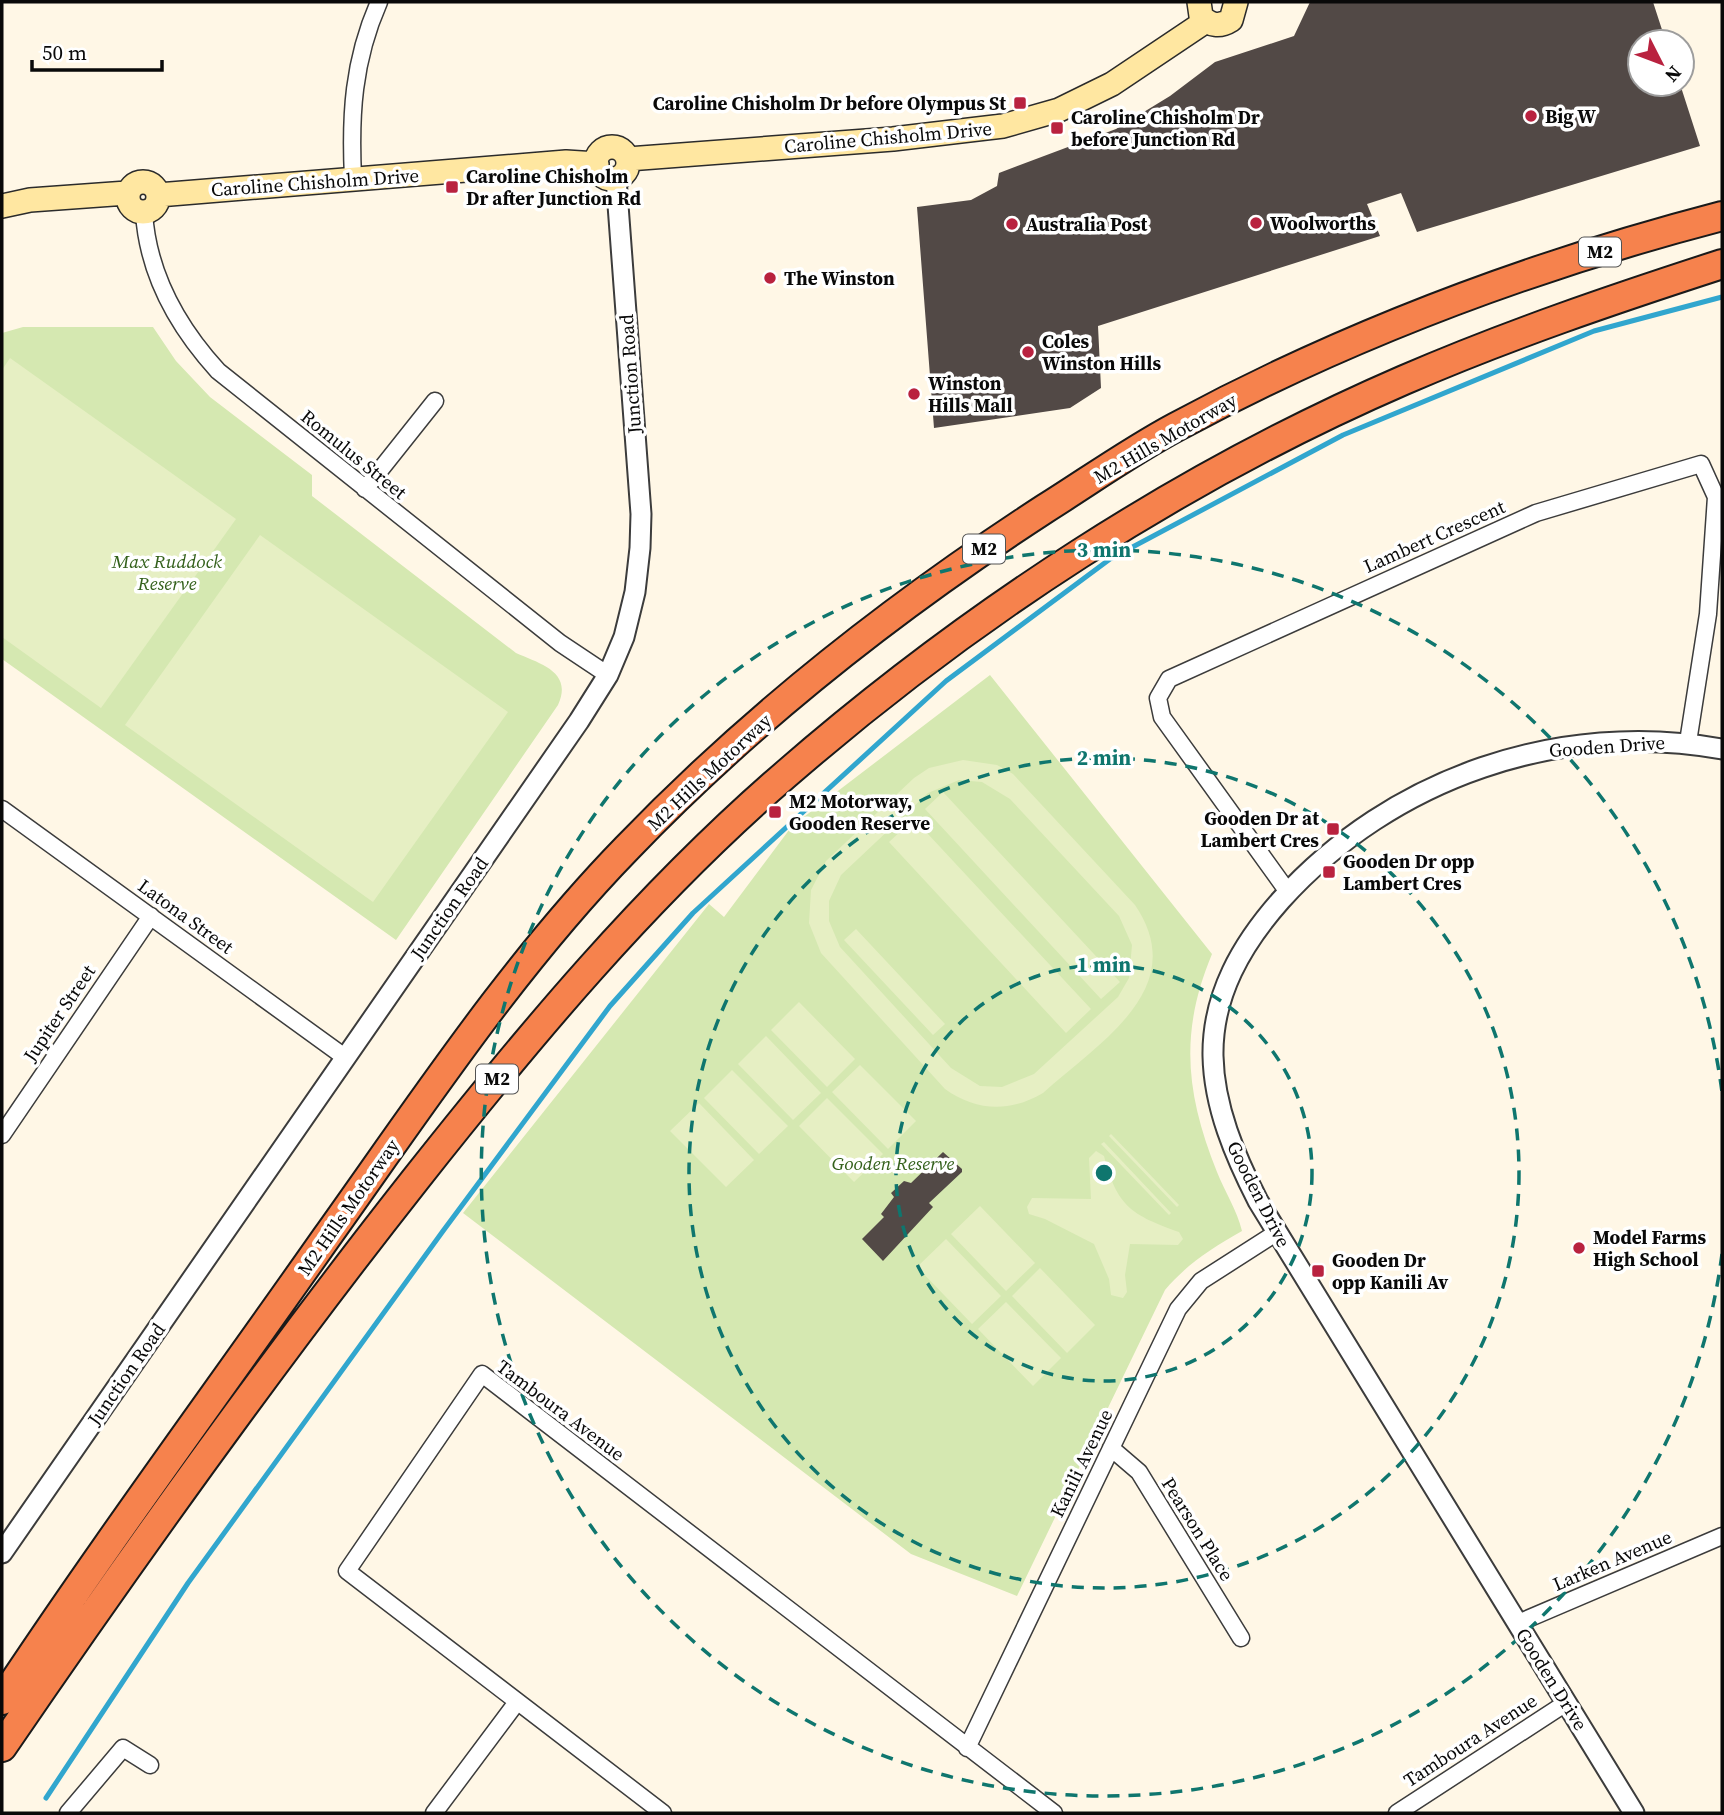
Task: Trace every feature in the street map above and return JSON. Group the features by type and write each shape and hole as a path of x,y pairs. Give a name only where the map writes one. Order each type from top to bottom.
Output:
{"highway":[{"name":"M2 Hills Motorway","path":"2,1700 375,1170 491,1009 563,918 627,848 719,760 825,667 933,585 1069,494 1171,430 1274,377 1480,290 1722,216"},
{"name":"M2 Hills Motorway","path":"2,1747 110,1588 257,1385 453,1133 605,953 693,862 786,774 895,684 1018,595 1117,531 1214,476 1398,383 1469,353 1577,311 1722,264"}],"main road":[{"name":"Caroline Chisholm Drive","path":"151,204 353,178 566,162 597,164 600,153 612,147 623,151 622,169 1003,126 1059,110 1112,85 1202,11 1225,23 1234,14 1236,2"},
{"path":"2,206 30,200 127,193 134,184 145,181 151,184 151,204"}],"street":[{"path":"353,178 350,125 353,90 359,54 379,2"},
{"name":"Junction Road","path":"2,1553 608,675 624,636 635,592 641,514 622,169"},
{"name":"Romulus Street","path":"151,204 152,256 169,307 198,349 218,371 559,643 608,675"},
{"path":"365,489 435,401"},
{"name":"Lambert Crescent","path":"1288,892 1162,717 1158,698 1168,679 1536,513 1701,464 1716,497 1708,614 1688,742"},
{"name":"Gooden Drive","path":"1634,1813 1276,1233 1249,1183 1226,1129 1213,1055 1220,1002 1232,969 1254,933 1288,892 1316,864 1372,821 1427,789 1480,767 1541,751 1579,744 1625,741 1688,742 1722,748"},
{"name":"Latona Street","path":"2,809 346,1058"},
{"name":"Jupiter Street","path":"2,1135 7,1117 151,916"},
{"name":"Kanili Avenue","path":"967,1748 1111,1448 1189,1293 1200,1281 1276,1233"},
{"name":"Tamboura Avenue","path":"663,1813 347,1571 482,1374 1054,1813"},
{"name":"Pearson Place","path":"1111,1448 1139,1472 1241,1638"},
{"name":"Larken Avenue","path":"1518,1623 1722,1536"},
{"path":"434,1813 517,1702"},
{"name":"Tamboura Avenue","path":"1397,1813 1566,1703"},
{"path":"68,1813 123,1748 150,1765"}],"green space":[{"name":"Max Ruddock Reserve","path":"23,327 153,327 176,361 210,397 312,475 312,496 516,653 544,666 558,677 562,694 558,705 396,940 2,659 2,333"},
{"path":"10,358 236,519 101,708 2,637 2,370"},
{"path":"260,535 508,712 373,902 125,725"},
{"name":"Gooden Reserve","path":"990,675 1212,954 1201,983 1195,1010 1190,1063 1198,1116 1217,1172 1242,1231 1200,1257 1165,1290 1017,1596 911,1554 463,1213 709,904 724,917 792,826"},
{"path":"963,760 997,765 1013,774 1135,905 1150,935 1152,963 1145,988 1131,1012 1111,1034 1043,1093 1018,1104 993,1107 981,1105 969,1102 945,1089 821,953 809,923 811,890 826,861 914,778 929,768","holes":["959,780 982,782 1010,799 1119,916 1132,945 1129,978 1118,997 1034,1074 1002,1087 980,1086 951,1068 840,947 829,921 829,901 841,875 928,793"]},
{"path":"943,792 1120,982 1101,999 925,809"},
{"path":"914,819 1091,1009 1066,1033 889,842"},
{"path":"856,929 945,1024 933,1035 844,940"},
{"path":"799,1002 855,1059 827,1087 771,1030"},
{"path":"766,1036 821,1093 793,1120 738,1064"},
{"path":"860,1065 916,1121 888,1149 832,1092"},
{"path":"732,1070 788,1126 759,1154 704,1098"},
{"path":"827,1098 883,1154 854,1182 799,1126"},
{"path":"699,1103 754,1160 726,1187 670,1131"},
{"path":"1111,1134 1179,1205 1177,1207 1109,1136"},
{"path":"1104,1142 1171,1213 1169,1215 1101,1144"},
{"path":"1096,1151 1104,1156 1115,1187 1129,1207 1149,1220 1179,1232 1183,1239 1178,1245 1130,1244 1125,1275 1127,1292 1123,1298 1111,1295 1109,1279 1094,1244 1045,1219 1029,1214 1027,1207 1032,1198 1091,1199 1089,1158"},
{"path":"980,1206 1035,1263 1006,1291 951,1234"},
{"path":"946,1239 1001,1296 972,1324 917,1267"},
{"path":"1040,1268 1095,1325 1067,1353 1012,1296"},
{"path":"1006,1302 1061,1358 1033,1386 978,1329"}],"building":[{"path":"1310,2 1653,2 1661,28 1626,28 1626,98 1685,98 1700,146 1417,232 1401,193 1367,204 1380,236 1098,326 1101,388 1070,408 934,428 917,207 971,200 997,186 999,173 1116,129 1170,96 1215,62 1294,36"},
{"path":"943,1152 962,1172 929,1203 933,1207 883,1261 862,1239 884,1217 881,1214 894,1197 891,1193 904,1181 911,1183"}],"waterway":[{"path":"46,1798 188,1583 610,1006 693,913 946,681 1110,559 1343,435 1594,331 1722,297"}],"place":[{"name":"Caroline Chisholm Dr before Olympus St","path":"1020,103"},
{"name":"Big W","path":"1531,116"},
{"name":"Caroline Chisholm Dr before Junction Rd","path":"1057,128"},
{"name":"Caroline Chisholm Dr after Junction Rd","path":"452,187"},
{"name":"Woolworths","path":"1256,223"},
{"name":"Australia Post","path":"1012,224"},
{"name":"The Winston","path":"770,278"},
{"name":"Coles Winston Hills","path":"1028,352"},
{"name":"Winston Hills Mall","path":"914,394"},
{"name":"M2 Motorway, Gooden Reserve","path":"775,812"},
{"name":"Gooden Dr at Lambert Cres","path":"1333,829"},
{"name":"Gooden Dr opp Lambert Cres","path":"1329,872"},
{"name":"Model Farms High School","path":"1579,1248"},
{"name":"Gooden Dr opp Kanili Av","path":"1318,1271"}]}
